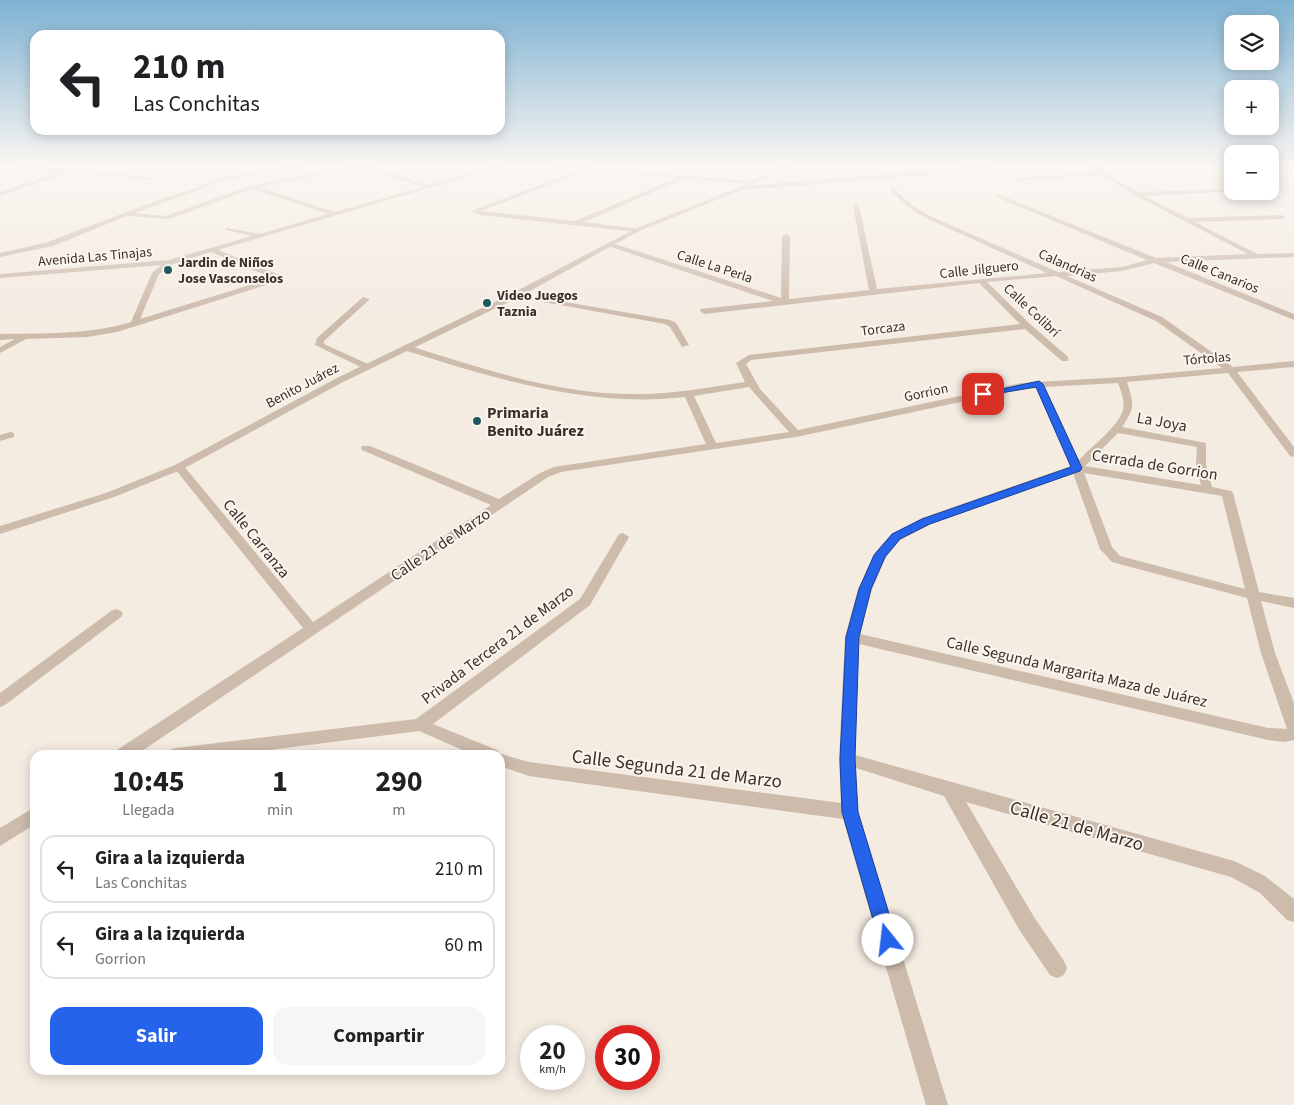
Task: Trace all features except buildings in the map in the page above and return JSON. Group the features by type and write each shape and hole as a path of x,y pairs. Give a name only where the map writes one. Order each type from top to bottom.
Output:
{"street":[{"path":"0,255 50,244 125,216"},
{"path":"132,216 154,218 173,216"},
{"name":"Avenida Las Tinajas","path":"0,276 170,262 329,216"},
{"path":"496,216 637,230"},
{"path":"574,223 592,216"},
{"name":"Benito Juárez","path":"0,530 110,495 179,467 367,367 516,295 637,230 673,216"},
{"path":"858,216 874,292"},
{"name":"Calandrias","path":"926,216 1159,319 1231,370 1294,454"},
{"name":"Calle Canarios","path":"1046,216 1294,316"},
{"path":"1176,216 1255,256"},
{"path":"1184,220 1282,217"},
{"path":"228,230 262,236"},
{"path":"785,302 786,236"},
{"name":"Calle La Perla","path":"609,245 785,302"},
{"path":"0,337 99,333 134,324 279,278 211,250"},
{"name":"Calle Jilguero","path":"704,311 981,280 1122,269 1155,260 1294,256"},
{"path":"134,324 156,273 170,262"},
{"name":"Calle Colibrí","path":"981,280 1026,326 1065,359"},
{"path":"516,295 667,322 673,325 686,345"},
{"path":"366,299 320,340 319,345 367,367"},
{"name":"Torcaza","path":"752,384 743,370 742,363 750,358 1026,326"},
{"path":"0,350 26,337"},
{"path":"407,348 508,379 624,397 688,393 752,384 796,434"},
{"name":"Tórtolas","path":"1122,380 1294,364"},
{"path":"937,1105 850,812 848,759 852,637 865,589 880,555 896,537 926,521 1077,468 1116,429 1129,406 1122,380"},
{"name":"Gorrion","path":"796,434 1020,386 1122,380"},
{"path":"1039,384 1077,468 1106,549 1116,559 1252,595 1294,603"},
{"path":"688,393 712,445"},
{"name":"La Joya","path":"1116,429 1202,445 1201,464 1207,488"},
{"name":"Calle 21 de Marzo","path":"130,750 544,475 558,469 796,434"},
{"path":"366,448 500,504"},
{"name":"Calle Carranza","path":"179,467 310,630"},
{"name":"Cerrada de Gorrion","path":"1077,468 1207,488 1227,493 1252,595"},
{"name":"Privada Tercera 21 de Marzo","path":"420,725 585,602 623,537"},
{"path":"1252,595 1268,653 1294,729"},
{"path":"0,701 116,614"},
{"name":"Calle Segunda Margarita Maza de Juárez","path":"852,637 1268,734 1284,736 1294,729"},
{"path":"217,750 420,725 479,750"},
{"name":"Calle 21 de Marzo","path":"848,759 950,790 1234,869 1262,882 1285,901 1294,913"},
{"name":"Calle Segunda 21 de Marzo","path":"505,761 529,769 561,774 850,812"},
{"path":"950,790 1027,924 1057,968"},
{"path":"0,838 30,818"}],"place":[{"name":"Jardin de Niños Jose Vasconselos","path":"168,270"},
{"name":"Video Juegos Taznia","path":"487,303"},
{"name":"Primaria Benito Juárez","path":"477,421"}],"route":[{"path":"888,940 850,812 848,759 852,637 865,589 880,555 896,537 926,521 1077,468 1039,384 983,394"}]}
